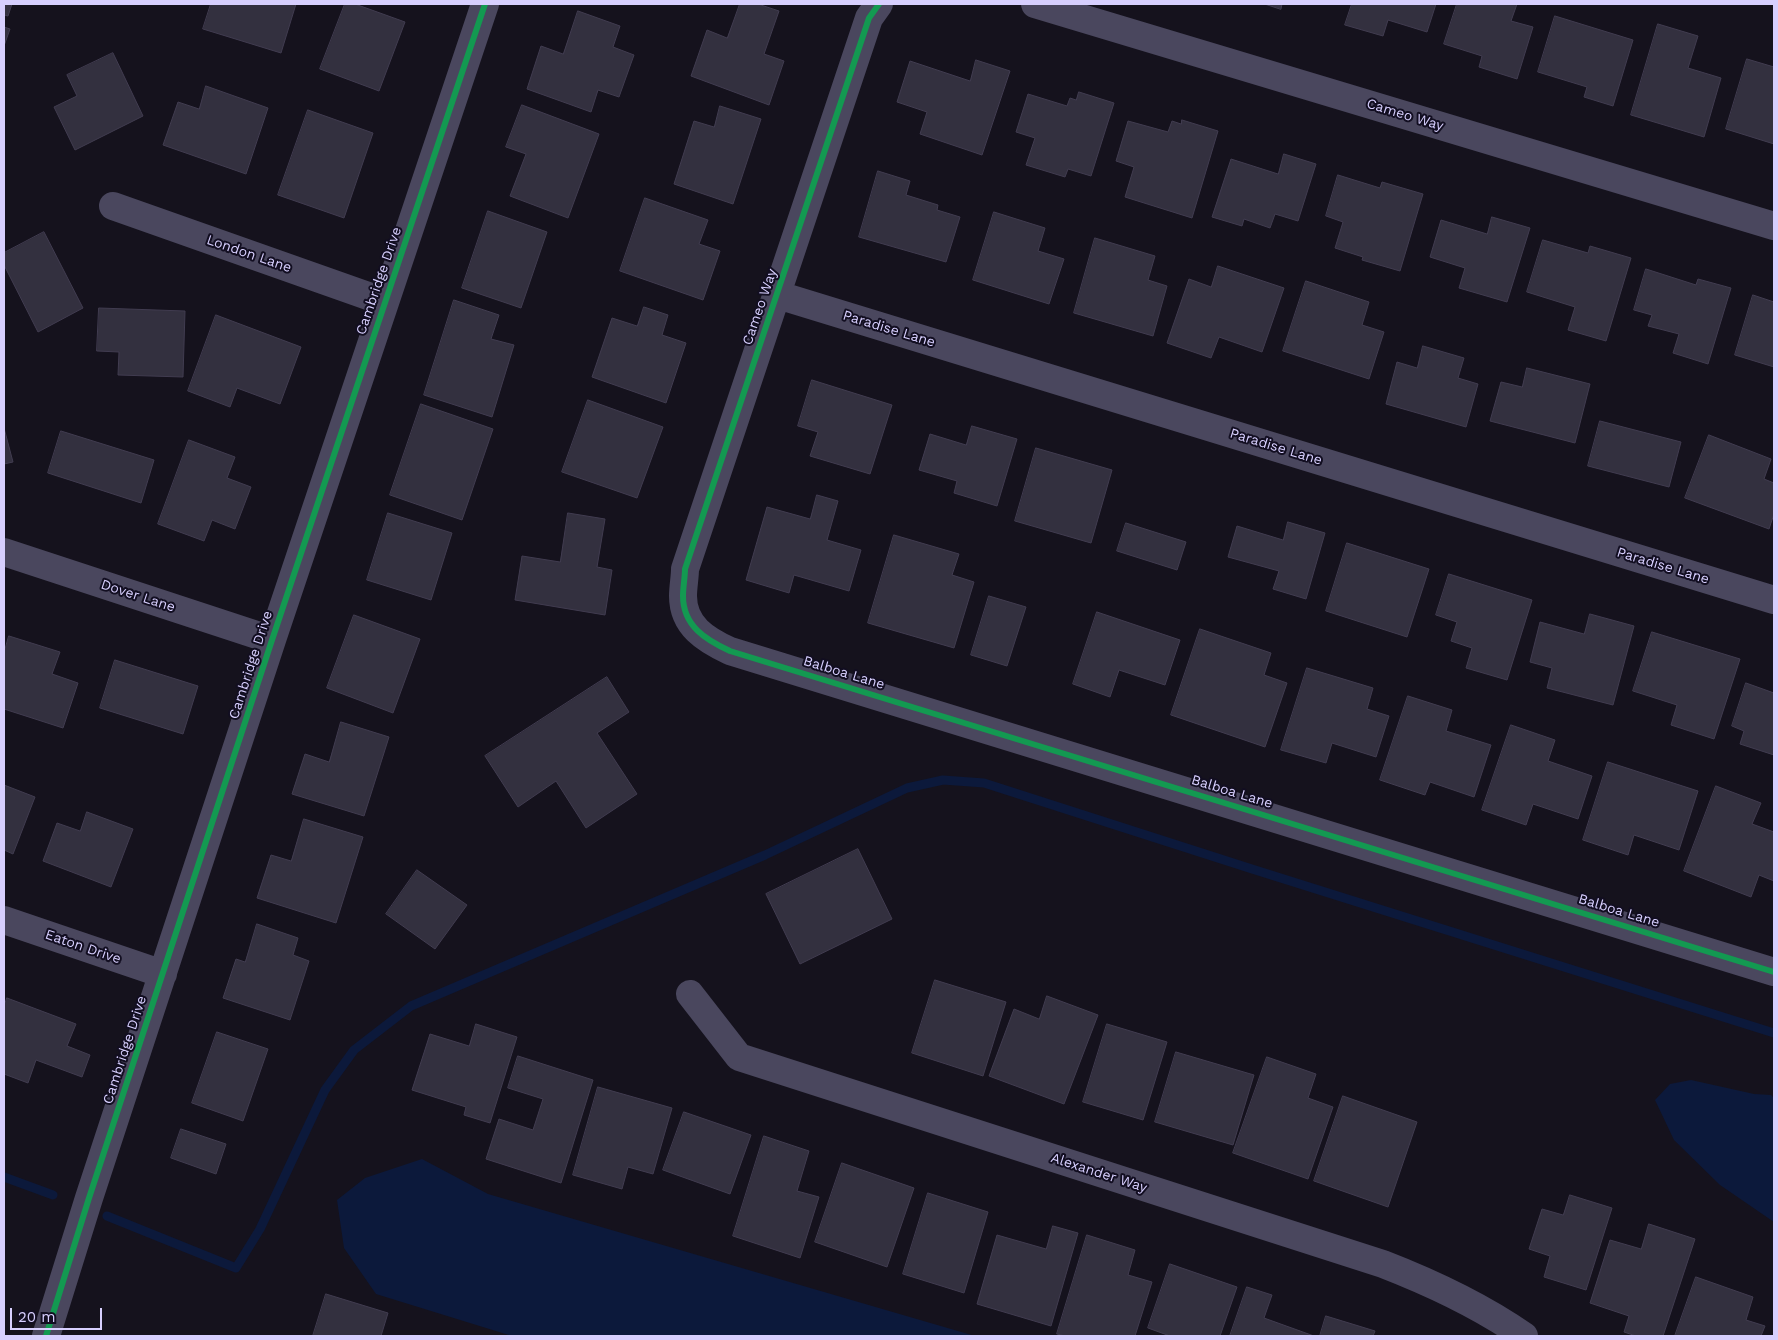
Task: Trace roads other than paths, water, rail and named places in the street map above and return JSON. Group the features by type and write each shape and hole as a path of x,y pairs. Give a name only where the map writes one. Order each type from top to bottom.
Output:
{"street":[{"name":"Cambridge Drive","path":"46,1336 88,1198 485,4"},
{"name":"Cameo Way","path":"689,622 682,597 685,568 778,295 869,18 879,4"},
{"name":"Cameo Way","path":"1035,4 1774,226"},
{"name":"London Lane","path":"113,206 385,302"},
{"name":"Paradise Lane","path":"778,295 1774,600"},
{"name":"Dover Lane","path":"4,552 272,640"},
{"name":"Balboa Lane","path":"689,622 708,641 730,652 1774,972"},
{"name":"Eaton Drive","path":"4,920 163,974"},
{"name":"Alexander Way","path":"690,994 739,1057 1383,1264 1426,1281 1508,1325 1524,1336"}],"water":[{"path":"1691,1080 1754,1094 1771,1095 1774,1098 1774,1222 1720,1185 1674,1140 1655,1100 1670,1084"},
{"path":"422,1159 488,1194 975,1336 512,1336 376,1294 344,1248 337,1200 365,1178"}],"waterway":[{"path":"107,1216 236,1268 260,1229 325,1090 354,1050 411,1006 765,855 907,788 943,780 984,783 1774,1033"},
{"path":"4,1177 53,1195"}]}
